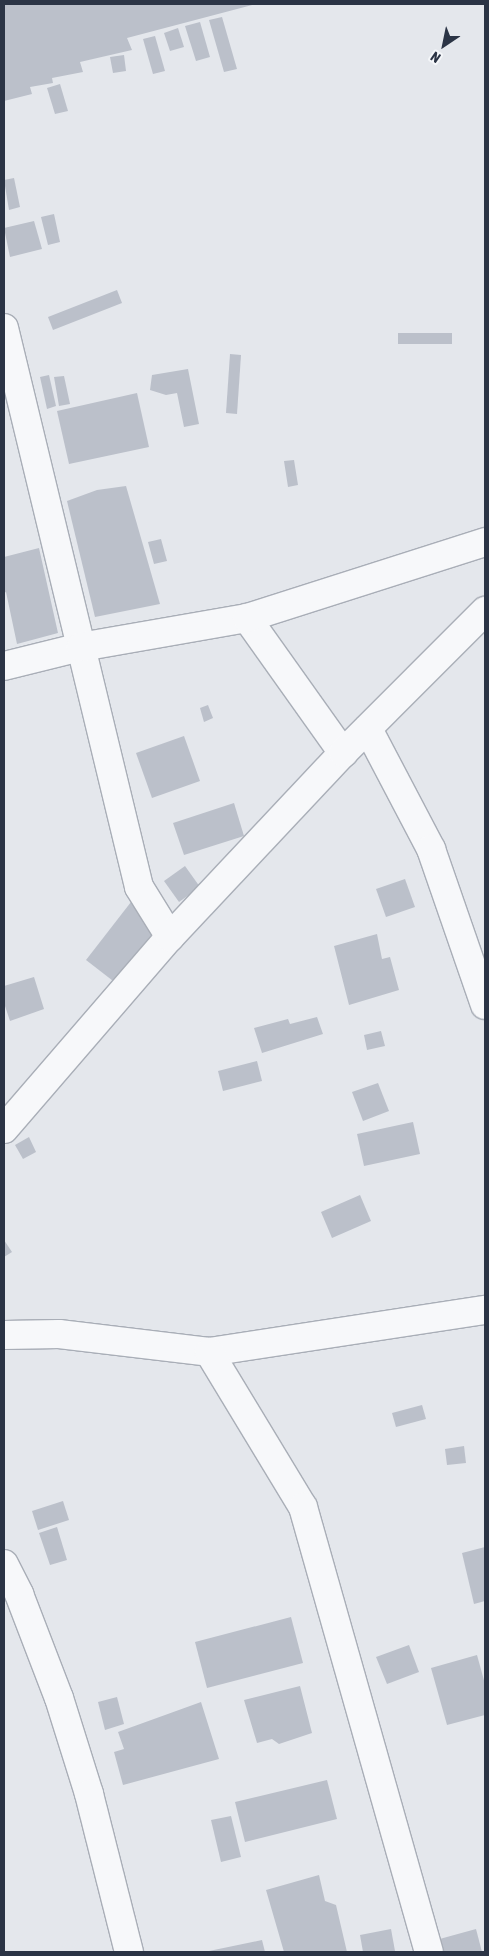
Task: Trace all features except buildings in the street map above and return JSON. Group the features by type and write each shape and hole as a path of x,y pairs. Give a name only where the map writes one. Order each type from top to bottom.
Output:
{"street":[{"path":"4,328 139,886 170,937"},
{"path":"4,666 81,648 247,618 485,542"},
{"path":"4,1129 170,937 343,753 485,611"},
{"path":"247,618 343,753"},
{"path":"368,729 431,849 485,1005"},
{"path":"4,1335 59,1334 209,1352 485,1310"},
{"path":"209,1352 303,1507 428,1952"},
{"path":"4,1564 19,1594 60,1698 89,1794 129,1952"}]}
